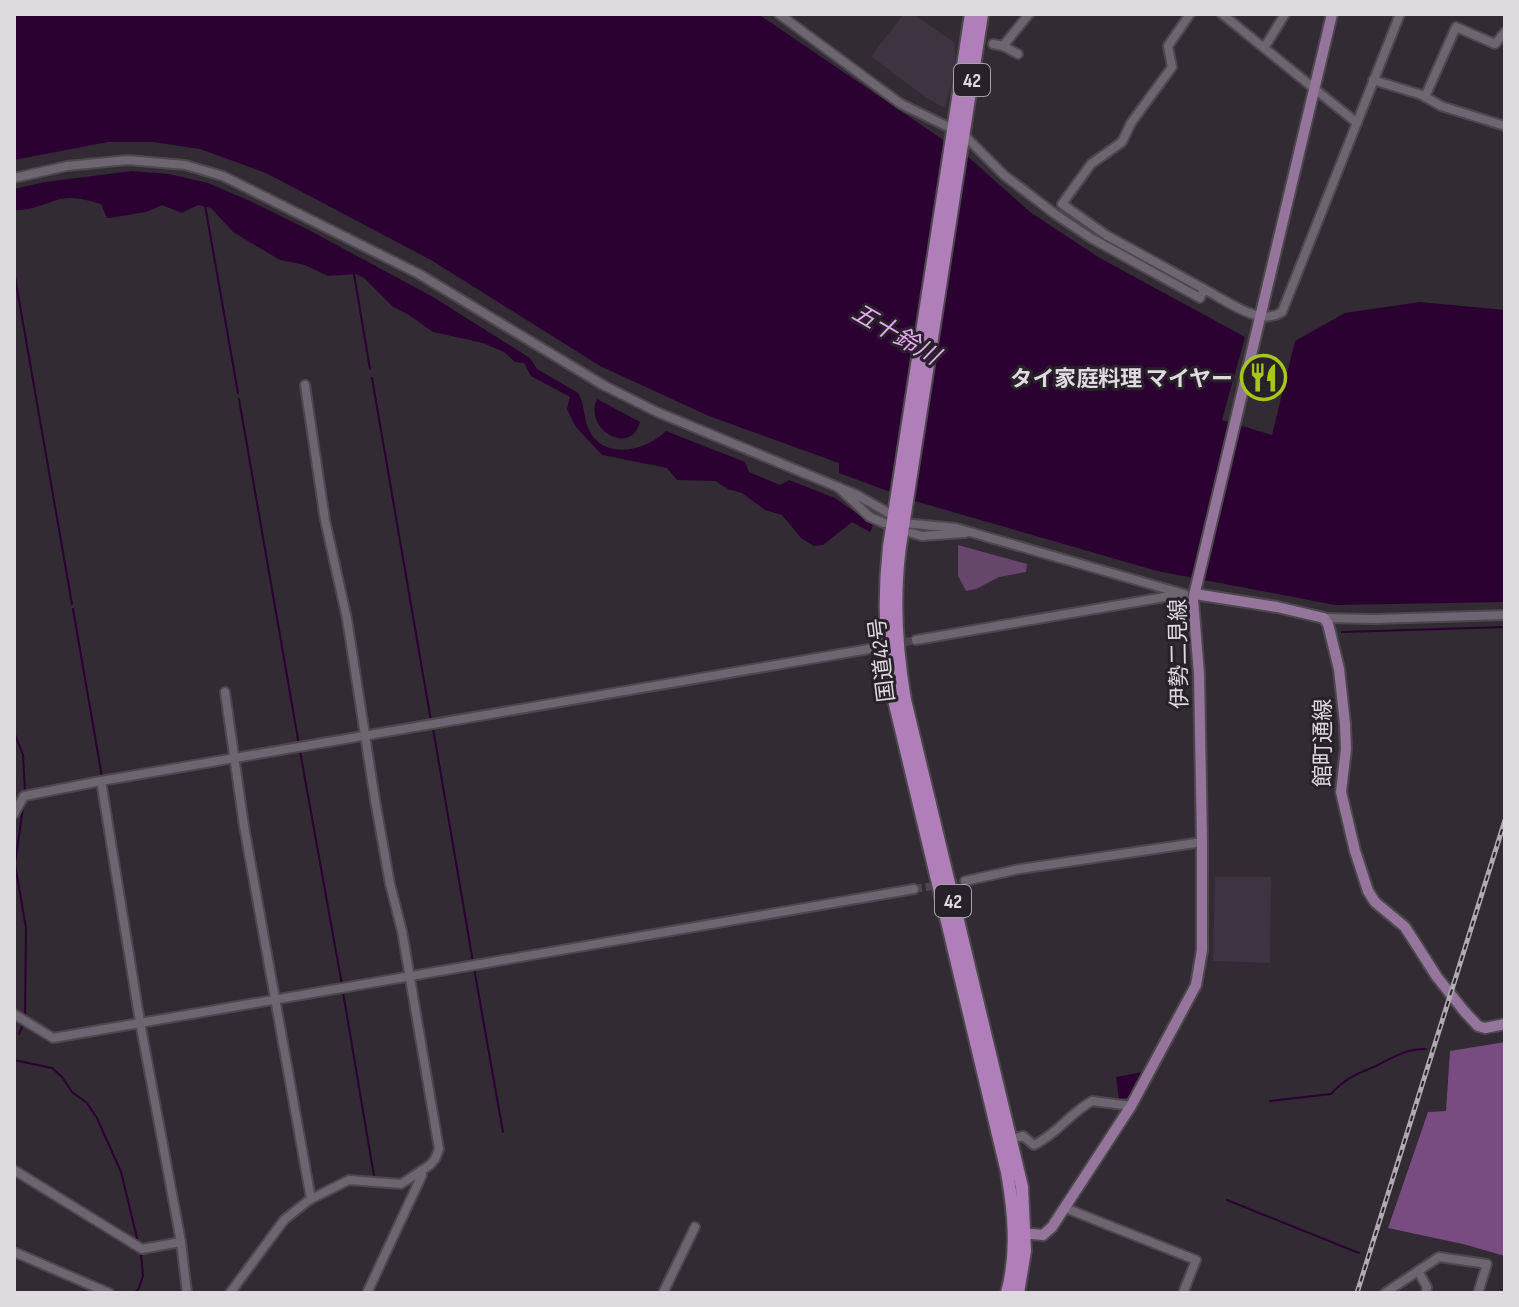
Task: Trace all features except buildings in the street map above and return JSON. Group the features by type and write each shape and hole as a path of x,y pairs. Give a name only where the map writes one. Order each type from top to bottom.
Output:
{"highway":[{"name":"国道42号","path":"957,137 971,14"},
{"name":"国道42号","path":"982,14 957,137 884,604 889,674 1020,1233 1024,1265 1018,1293"},
{"name":"国道42号","path":"897,515 895,627 905,700 1022,1187 1020,1233 1007,1293"}],"main road":[{"name":"伊勢二見線","path":"1020,1233 1043,1235 1052,1227 1131,1106 1196,985 1202,950 1202,842 1199,674 1192,591 1316,89 1328,16"},
{"path":"1192,591 1324,618"},
{"name":"館町通線","path":"1324,618 1339,669 1345,724 1346,749 1341,792 1368,891 1375,902 1397,917 1405,927 1437,977 1470,1019 1485,1028 1505,1024"}],"street":[{"path":"779,14 901,104 957,137 1055,214 1091,238 1202,294 1261,317 1273,318 1282,312 1400,14"},
{"path":"1018,54 998,45 1029,14"},
{"path":"1190,14 1168,46 1172,67 1131,123 1122,142 1091,164 1062,204 1202,294"},
{"path":"1222,14 1357,123"},
{"path":"1264,48 1285,14"},
{"path":"1425,97 1456,27 1495,44 1505,32"},
{"path":"1373,80 1505,126"},
{"path":"14,178 67,166 128,160 185,165 223,176 419,274 603,385 657,412 836,486 897,515 1192,591"},
{"path":"230,1293 284,1220 311,1199 349,1180 396,1184 421,1171 435,1159 439,1149 347,619 325,520 305,385"},
{"path":"912,533 922,536 969,532"},
{"path":"916,640 1192,591"},
{"path":"1324,618 1505,615"},
{"path":"14,814 24,796 101,781 869,649"},
{"path":"225,692 233,757 311,1199"},
{"path":"101,781 140,1022 181,1242 187,1293"},
{"path":"965,881 1020,869 1202,842"},
{"path":"14,1014 53,1038 914,889"},
{"path":"1011,1139 1023,1136 1034,1145 1048,1138 1073,1113 1092,1101 1131,1106"},
{"path":"14,1170 142,1249 181,1242"},
{"path":"367,1293 422,1175 421,1171"},
{"path":"1065,1208 1196,1260 1183,1293"},
{"path":"663,1293 695,1227"},
{"path":"14,1252 109,1293"},
{"path":"1385,1293 1439,1257 1487,1264 1478,1293"},
{"path":"1418,1271 1427,1287 1426,1293"}],"shaded area":[{"path":"904,14 913,14 955,43 955,71 945,108 925,97 871,56"},
{"path":"958,545 1027,564 1026,572 999,577 966,591 958,576"},
{"path":"1215,877 1271,877 1270,963 1213,961"},
{"path":"1505,1042 1505,1256 1388,1228 1428,1112 1446,1111 1450,1051"}],"water":[{"name":"五十鈴川","path":"14,14 758,14 967,156 1030,212 1098,257 1245,337 1222,420 1272,435 1295,341 1345,313 1420,302 1505,310 1505,602 1335,605 1157,571 915,501 839,473 839,463 709,416 600,366 431,260 266,173 200,149 153,142 108,142 14,160"},
{"path":"132,171 169,174 208,183 307,229 433,297 530,358 537,369 578,393 589,430 605,446 626,450 637,448 666,431 745,462 749,472 780,485 789,480 835,498 873,525 870,532 852,522 823,545 814,546 801,538 782,515 765,510 742,493 715,481 677,480 667,468 602,455 575,426 567,409 570,397 531,376 524,363 515,362 504,352 483,343 433,332 392,306 356,274 328,276 305,265 280,260 233,232 211,208 198,205 182,213 162,205 146,212 107,218 101,204 70,198 14,210 14,189"},
{"path":"597,399 640,422 635,433 627,438 618,438 602,429 594,410"},
{"path":"1152,1055 1157,1057 1134,1097 1119,1099 1116,1077 1142,1072"}],"waterway":[{"path":"205,205 238,393"},
{"path":"14,271 72,604"},
{"path":"354,274 370,369"},
{"path":"372,378 431,721"},
{"path":"239,399 299,745"},
{"path":"73,609 102,777"},
{"path":"1342,632 1505,627"},
{"path":"433,728 473,962"},
{"path":"14,732 23,755 25,791"},
{"path":"300,751 342,985"},
{"path":"23,807 15,864 26,928 25,1016"},
{"path":"474,968 503,1132"},
{"path":"343,992 374,1176"},
{"path":"19,1034 23,1024"},
{"path":"149,1045 152,1067"},
{"path":"1270,1101 1331,1094 1357,1074 1400,1054 1426,1049"},
{"path":"14,1060 52,1068 72,1092 87,1103 121,1172 138,1242"},
{"path":"167,1144 171,1167"},
{"path":"1227,1200 1359,1253"},
{"path":"133,1293 138,1290 143,1276 141,1253"}],"tunnel":[{"path":"869,649 916,640"},
{"path":"914,889 965,881"}],"railway":[{"path":"1357,1293 1505,820"}],"place":[{"name":"タイ家庭料理 マイヤー","path":"1264,378"}]}
